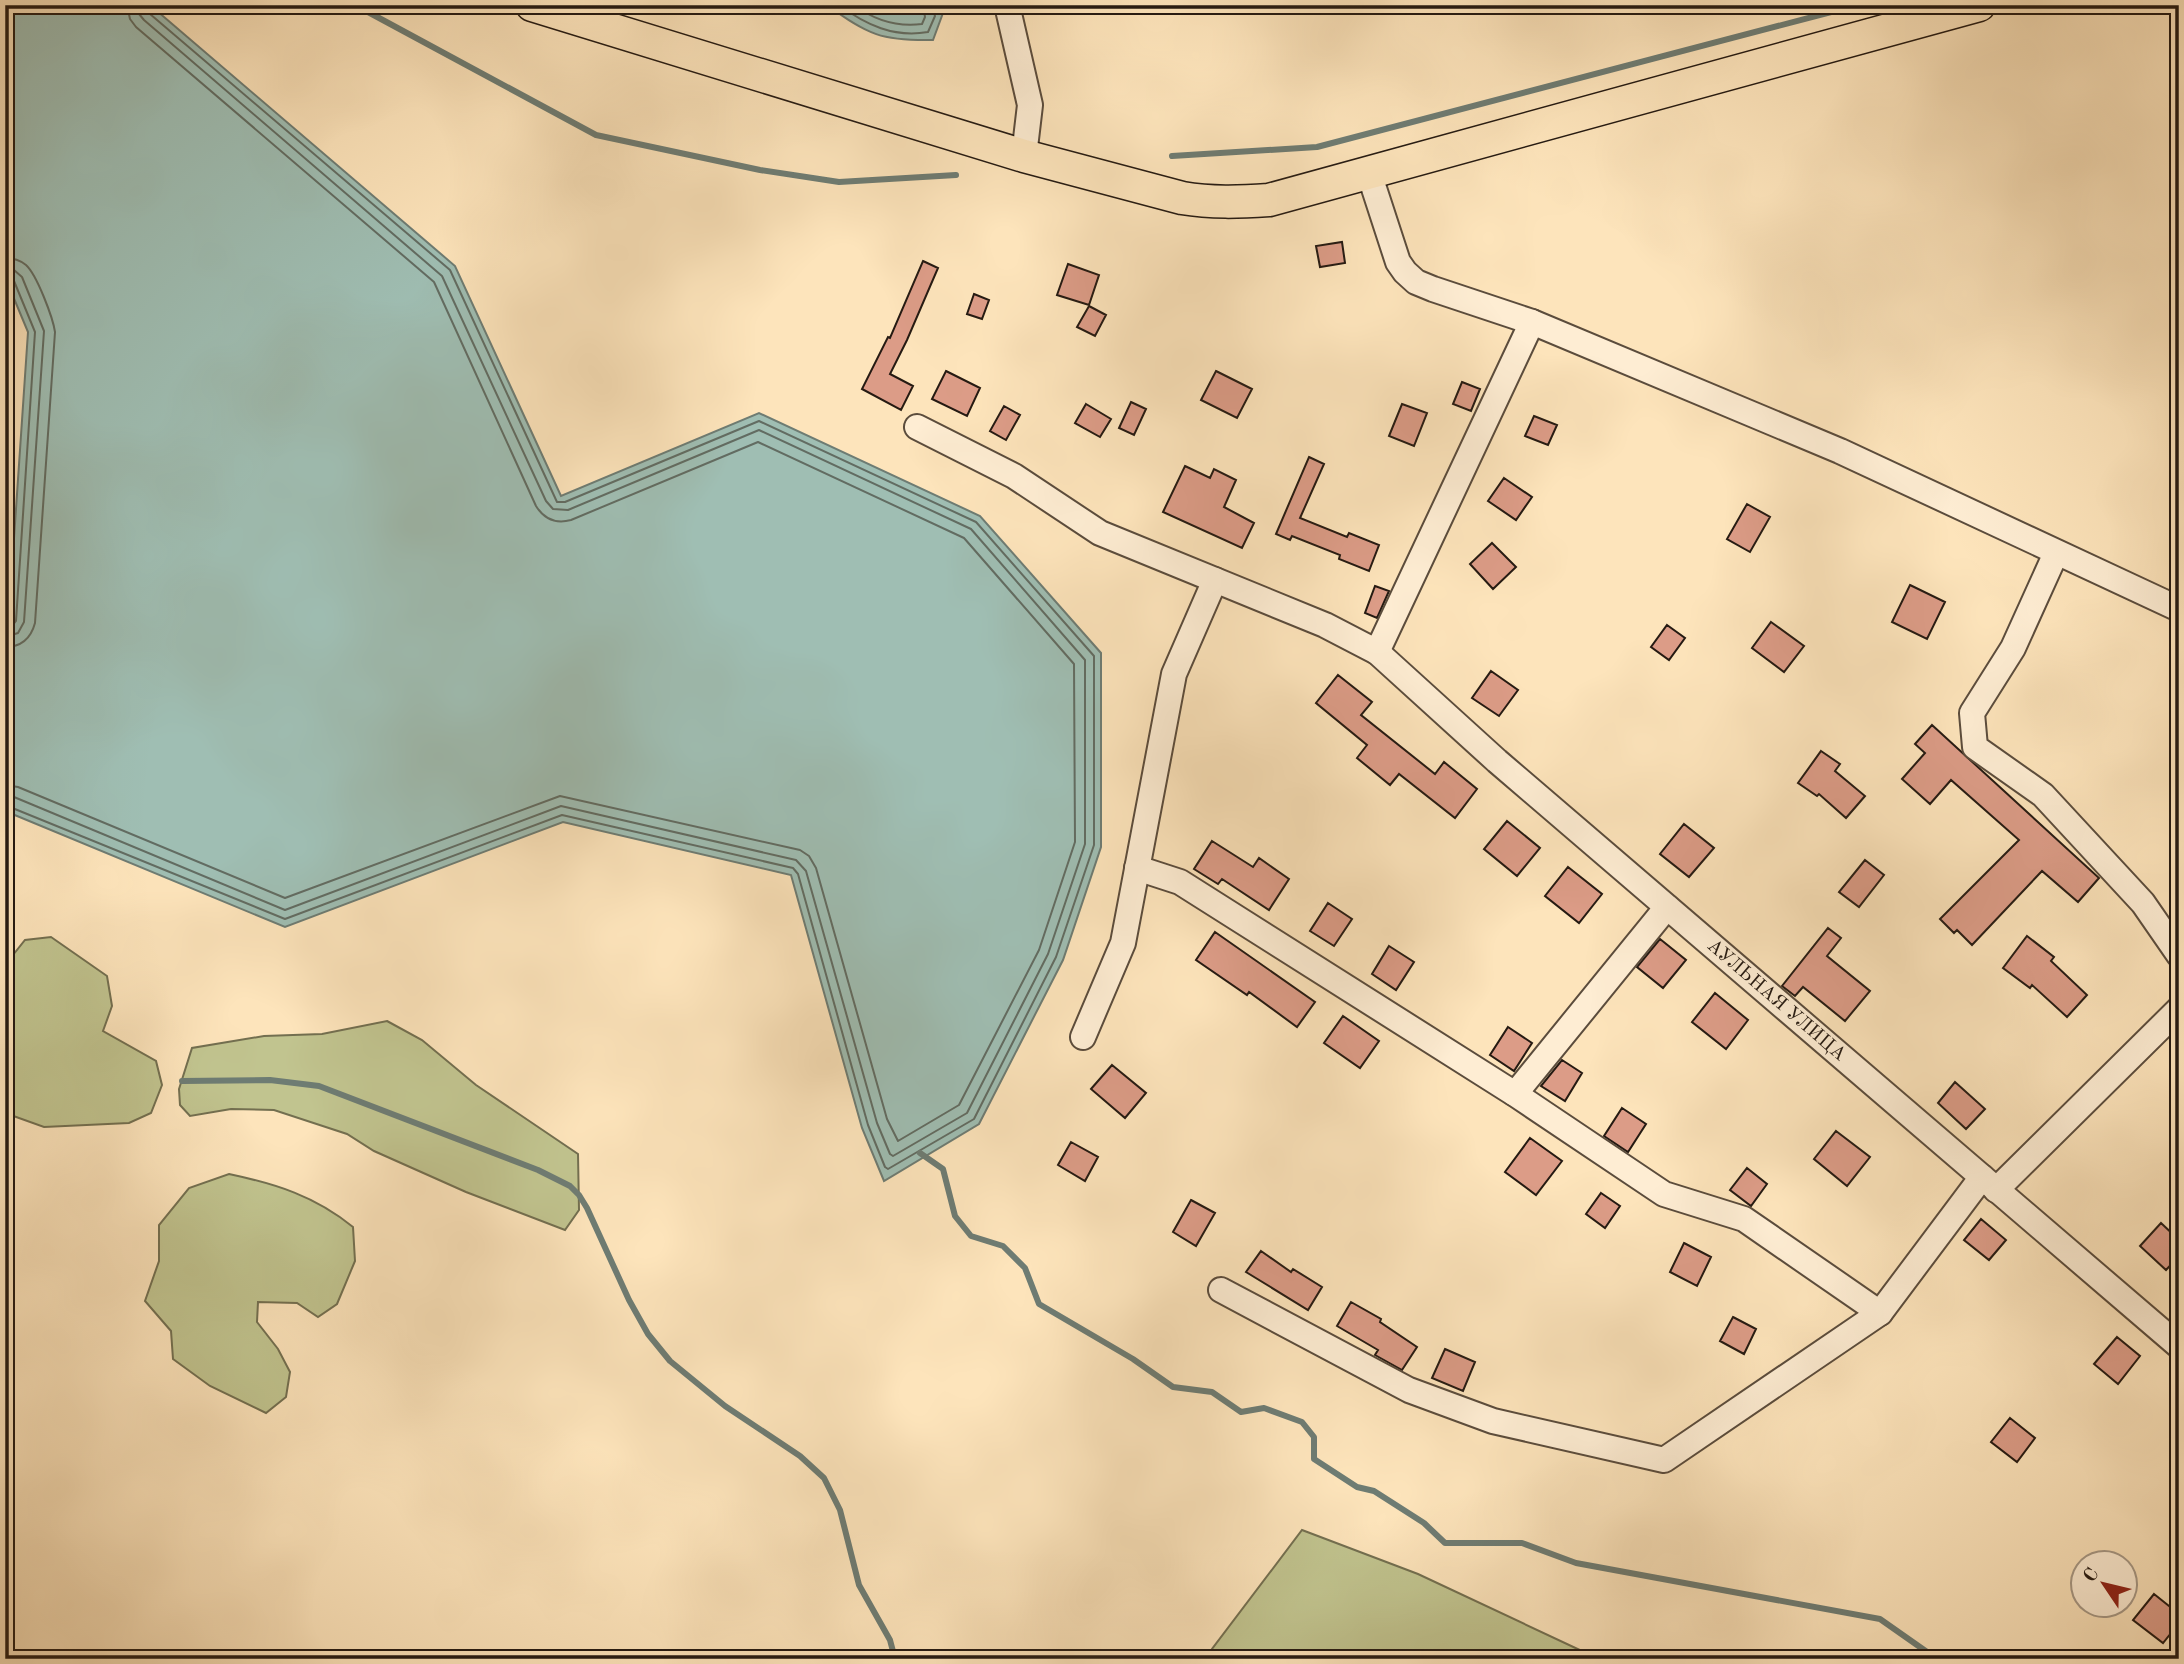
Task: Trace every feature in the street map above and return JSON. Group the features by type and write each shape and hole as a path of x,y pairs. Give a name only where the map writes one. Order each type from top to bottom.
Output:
{"main road":[{"path":"531,5 1024,156 1154,191 1208,202 1235,203 1269,200 1979,5"}],"street":[{"path":"1007,5 1030,105 1024,156"},
{"path":"1369,173 1398,262 1416,282 1532,322 1876,467 2179,609"},
{"path":"1377,652 1532,322"},
{"name":"АУЛЬНАЯ УЛИЦА","path":"917,427 1014,476 1100,533 1325,625 1377,652 1497,761 2179,1346"},
{"path":"2056,553 2013,648 1972,713 1975,747 2043,794 2143,903 2179,955"},
{"path":"1083,1037 1123,943 1174,674 1215,580"},
{"path":"1137,869 1180,882 1515,1094 1664,1194 1744,1219 1880,1313"},
{"path":"1515,1094 1667,907"},
{"path":"1221,1290 1409,1390 1493,1420 1664,1460 1880,1313 1989,1184 2179,1009"}],"green space":[{"path":"51,937 107,976 112,1006 103,1031 156,1061 162,1085 151,1113 129,1123 44,1127 5,1113 5,965 25,940"},
{"path":"387,1021 422,1040 476,1085 578,1154 579,1210 565,1230 466,1192 374,1151 347,1134 274,1110 231,1109 190,1116 180,1105 179,1089 192,1048 264,1036 322,1034"},
{"path":"229,1174 263,1182 309,1199 353,1227 355,1261 337,1304 318,1317 297,1303 258,1302 257,1322 278,1349 290,1372 286,1397 266,1413 210,1386 173,1359 171,1331 145,1301 159,1261 159,1225 189,1188"},
{"path":"1302,1530 1418,1574 1599,1659 1210,1659 1212,1649"}],"water":[{"path":"5,5 150,5 455,266 561,496 759,413 980,516 1101,653 1101,847 1063,960 979,1124 884,1181 862,1128 791,875 563,822 285,927 5,811 5,671 28,332 5,277"},
{"path":"827,5 936,5 943,13 933,40 901,39 865,30"}],"building":[{"path":"1342,242 1345,263 1320,267 1316,246"},
{"path":"923,261 938,268 890,374 913,386 901,410 862,389 888,337 890,338"},
{"path":"1068,264 1099,275 1089,305 1057,295"},
{"path":"974,294 989,300 982,319 967,314"},
{"path":"1089,306 1106,315 1095,336 1077,327"},
{"path":"946,371 980,388 967,416 932,399"},
{"path":"1216,371 1252,389 1237,418 1201,400"},
{"path":"1462,382 1480,389 1471,411 1453,404"},
{"path":"1131,402 1146,409 1134,435 1119,428"},
{"path":"1086,404 1111,419 1100,437 1075,423"},
{"path":"1402,404 1427,413 1414,446 1389,436"},
{"path":"1004,406 1020,415 1006,440 990,431"},
{"path":"1534,416 1557,425 1548,445 1525,436"},
{"path":"1309,457 1324,464 1300,518 1347,537 1349,533 1379,545 1369,571 1339,559 1340,555 1292,536 1290,540 1276,534"},
{"path":"1185,466 1210,478 1214,469 1236,480 1224,507 1254,523 1242,548 1163,512"},
{"path":"1504,478 1532,497 1516,520 1488,501"},
{"path":"1747,504 1770,517 1750,552 1727,539"},
{"path":"1492,543 1516,567 1493,589 1470,564"},
{"path":"1910,585 1945,602 1927,639 1892,622"},
{"path":"1375,586 1389,591 1377,618 1365,613"},
{"path":"1771,622 1804,646 1784,672 1752,648"},
{"path":"1667,625 1685,638 1669,660 1651,647"},
{"path":"1491,671 1518,690 1499,716 1472,698"},
{"path":"1338,675 1372,702 1361,715 1435,774 1444,762 1477,789 1455,818 1399,774 1390,785 1357,758 1367,745 1316,703"},
{"path":"1932,725 2099,878 2078,902 2042,871 1972,945 1957,930 1954,933 1940,919 2019,840 1951,780 1930,804 1902,779 1925,753 1915,744"},
{"path":"1821,751 1840,764 1835,771 1865,796 1846,818 1819,794 1817,796 1798,783"},
{"path":"1507,821 1540,848 1517,876 1484,849"},
{"path":"1684,824 1714,848 1689,877 1660,854"},
{"path":"1212,841 1253,867 1259,858 1289,879 1269,910 1222,879 1218,884 1194,869"},
{"path":"1865,860 1884,875 1859,907 1839,892"},
{"path":"1568,867 1602,894 1579,923 1545,896"},
{"path":"1328,903 1352,919 1334,946 1310,931"},
{"path":"1828,928 1841,938 1827,956 1870,991 1845,1021 1803,987 1795,996 1782,986"},
{"path":"1215,932 1315,1002 1297,1027 1249,992 1247,995 1196,960"},
{"path":"2027,936 2054,957 2051,961 2087,995 2067,1017 2032,985 2030,988 2003,968"},
{"path":"1660,939 1686,960 1663,988 1637,967"},
{"path":"1389,946 1414,962 1396,990 1372,974"},
{"path":"1715,993 1748,1020 1726,1049 1692,1022"},
{"path":"1343,1016 1379,1041 1360,1068 1324,1043"},
{"path":"1508,1027 1532,1043 1514,1071 1490,1055"},
{"path":"1562,1060 1582,1073 1565,1101 1541,1086"},
{"path":"1112,1065 1146,1093 1125,1118 1091,1089"},
{"path":"1955,1082 1985,1109 1966,1129 1938,1103"},
{"path":"1622,1108 1646,1124 1628,1152 1604,1136"},
{"path":"1836,1131 1870,1157 1847,1186 1814,1159"},
{"path":"1530,1138 1562,1161 1536,1195 1505,1172"},
{"path":"1071,1142 1098,1157 1085,1181 1058,1165"},
{"path":"1747,1168 1767,1184 1751,1206 1730,1190"},
{"path":"1601,1193 1620,1206 1605,1228 1586,1214"},
{"path":"1191,1200 1215,1213 1196,1246 1173,1232"},
{"path":"1981,1219 2006,1240 1989,1260 1964,1240"},
{"path":"2161,1223 2179,1240 2179,1256 2166,1270 2140,1246"},
{"path":"1684,1243 1711,1257 1697,1286 1670,1272"},
{"path":"1261,1251 1291,1272 1293,1269 1322,1287 1308,1310 1246,1272"},
{"path":"1351,1302 1381,1319 1380,1322 1417,1347 1402,1370 1375,1355 1378,1350 1337,1326"},
{"path":"1733,1317 1756,1329 1744,1354 1720,1341"},
{"path":"2117,1337 2140,1356 2118,1384 2094,1364"},
{"path":"1445,1349 1475,1362 1463,1391 1432,1378"},
{"path":"2010,1418 2035,1438 2017,1462 1991,1442"},
{"path":"2154,1594 2179,1614 2179,1623 2163,1643 2133,1620 2138,1618 2138,1614"}],"waterway":[{"path":"355,5 596,135 760,170 839,182 956,175"},
{"path":"1172,156 1317,147 1858,5"},
{"path":"182,1081 270,1080 319,1086 538,1170 570,1186 587,1208 629,1300 648,1334 670,1361 725,1406 800,1456 824,1478 840,1510 859,1585 890,1640 895,1659"},
{"path":"920,1153 943,1169 955,1216 971,1236 1003,1246 1025,1268 1039,1304 1133,1359 1173,1387 1212,1392 1241,1412 1264,1408 1302,1422 1314,1437 1314,1459 1357,1487 1374,1491 1424,1523 1445,1543 1522,1543 1576,1563 1880,1619 1937,1659"}]}
